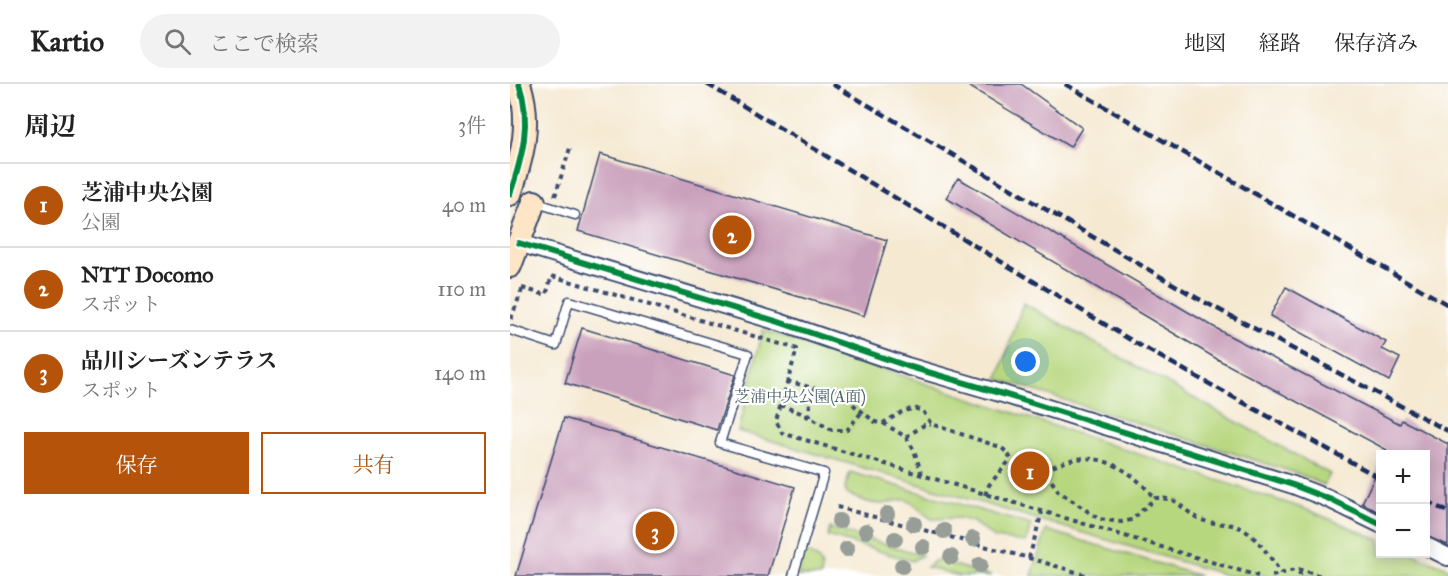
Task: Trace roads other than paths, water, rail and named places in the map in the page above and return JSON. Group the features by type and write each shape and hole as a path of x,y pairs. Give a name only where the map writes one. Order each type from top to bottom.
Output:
{"street":[{"path":"510,194 520,166 525,141 524,105 519,84"},
{"path":"518,272 519,243 534,202"},
{"path":"519,243 779,322 907,366 1244,469 1329,499 1376,522"},
{"path":"1430,548 1448,556"}],"lane":[{"path":"534,202 575,215"},
{"path":"510,330 556,345 569,301 748,354 720,443 824,473 793,576"}],"railway":[{"path":"707,84 1139,345 1376,476"},
{"path":"832,84 1197,298 1448,431"},
{"path":"1065,84 1448,305"},
{"path":"1430,503 1448,512"}],"place":[{"name":"NTT Docomo","path":"732,235"},
{"name":"芝浦中央公園","path":"1030,471"},
{"name":"品川シーズンテラス","path":"655,531"}],"park label":[{"name":"芝浦中央公園(A面)","path":"800,396"}]}
